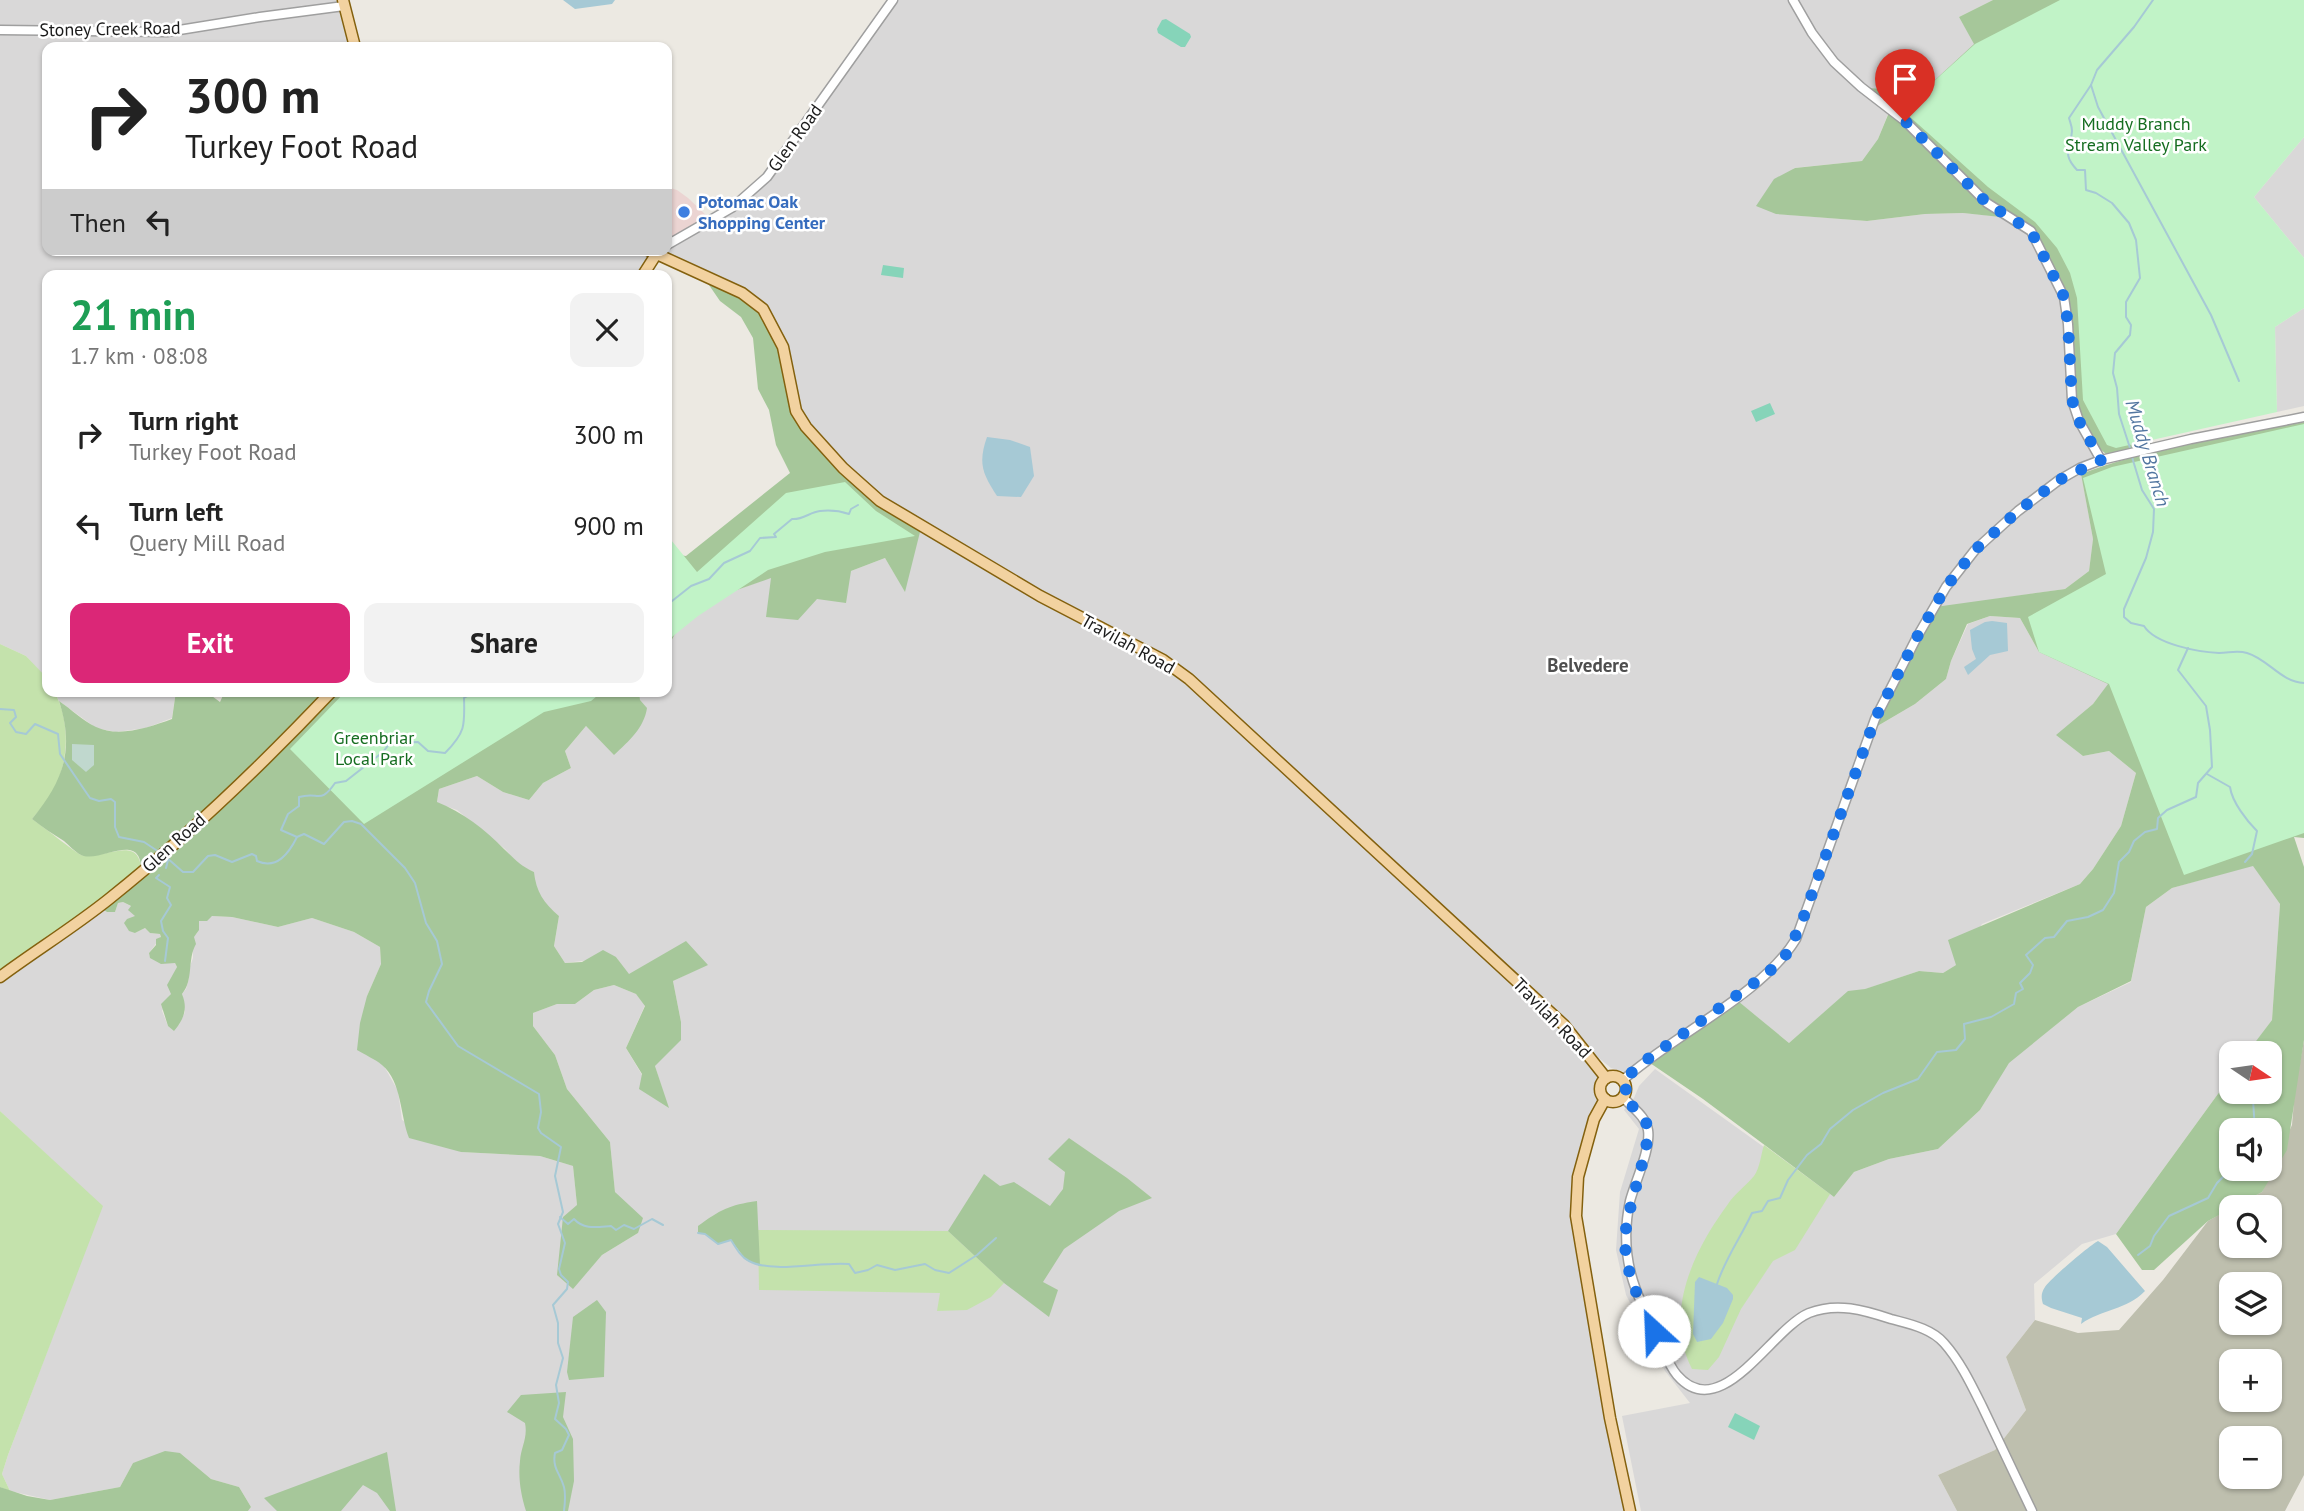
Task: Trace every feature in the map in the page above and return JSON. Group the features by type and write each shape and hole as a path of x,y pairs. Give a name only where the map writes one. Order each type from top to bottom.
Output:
{"main road":[{"path":"343,3 354,42"},
{"name":"Travilah Road","path":"665,256 743,293 763,309 782,347 796,411 843,468 880,501 1040,596 1163,660 1189,679 1564,1025 1606,1078"},
{"name":"Glen Road","path":"0,978 106,902 163,853 273,753 326,697"},
{"path":"1615,1076 1623,1080 1626,1089 1623,1097 1616,1101 1605,1099 1600,1088 1606,1078 1615,1076"},
{"path":"1605,1099 1594,1119 1578,1177 1576,1216 1610,1418 1630,1511"}],"street":[{"name":"Glen Road","path":"672,242 733,207 767,177 894,0"},
{"path":"1793,0 1834,62 1905,121 1987,203 2031,231 2064,297 2072,400 2079,421 2101,460"},
{"name":"Stoney Creek Road","path":"0,30 167,32 343,3"},
{"path":"1623,1080 1645,1061 1757,981 1789,951 1800,928 1875,719 1946,587 1975,550 2018,511 2059,480 2101,460 2304,417"},
{"path":"1623,1097 1644,1119 1648,1133 1627,1217 1625,1237 1628,1269 1643,1308 1678,1377 1696,1387 1721,1387 1732,1381 1784,1329 1800,1317 1816,1311 1852,1308 1918,1328 1943,1342 1963,1371 2032,1511"}],"shaded area":[{"path":"0,0 343,0 354,42 42,42 42,256 655,256 646,270 42,270 42,674 26,656 0,644"},
{"path":"893,0 1993,0 1959,17 1975,44 1911,102 1879,89 1890,109 1878,139 1862,161 1794,168 1777,214 1867,221 1925,214 1963,213 2004,217 2031,231 2064,297 2072,400 2101,460 2080,468 2093,539 2089,571 2065,589 1935,608 1871,730 1915,704 1946,679 1968,624 1990,616 2020,618 2039,652 2109,684 2093,704 2057,735 2083,756 2109,751 2136,773 2121,826 2080,884 1982,924 1956,965 1943,973 1919,971 1842,997 1789,1043 1734,998 1625,1072 1611,1068 1576,1039 1601,1078 1600,1099 1576,1198 1630,1511 248,1511 251,1507 239,1487 211,1479 180,1453 133,1463 120,1487 50,1500 10,1491 2,1474 8,1455 102,1206 0,1111 0,977 99,907 107,912 115,912 118,903 123,902 132,907 136,917 135,933 145,928 150,933 160,934 161,937 149,953 150,957 175,963 177,967 171,981 171,994 162,1011 168,1026 179,1025 185,1012 182,994 186,989 193,958 193,937 197,933 199,921 212,916 232,917 278,927 312,918 354,932 380,947 381,964 367,996 384,1066 398,1091 402,1120 461,1152 540,1156 573,1166 577,1205 573,1288 602,1255 638,1233 615,1192 610,1142 567,1089 555,1055 533,1026 533,1013 557,1004 575,1004 594,990 614,985 636,994 645,1005 626,1048 642,1075 668,1107 655,1066 681,1022 673,981 708,964 629,975 616,957 565,963 554,946 559,916 545,904 535,886 534,872 519,865 505,849 457,810 437,803 439,789 477,776 503,792 529,800 543,783 571,768 565,751 586,726 614,754 640,697 672,697 672,640 685,615 714,598 772,577 817,599 851,571 885,558 905,591 894,511 806,427 763,309 663,256 672,256 672,242 733,207 767,177"},
{"path":"2304,137 2304,258 2254,197"},
{"name":"Potomac Oak Shopping Center","path":"672,188 688,198 709,218 672,238"},
{"path":"2304,308 2304,406 2277,412 2275,327"},
{"path":"57,697 175,697 172,718 146,728 116,732 96,728"},
{"path":"72,744 94,745 94,765 86,772 72,760"},
{"path":"2253,865 2280,904 2272,1020 2257,1041 2219,1041 2219,1092 2116,1234 2082,1244 2034,1284 2035,1320 2006,1357 2026,1410 1995,1450 1938,1475 1957,1511 1641,1511 1622,1416 1690,1403 1665,1371 1626,1295 1616,1250 1620,1192 1639,1129 1624,1110 1634,1098 1639,1086 1655,1069 1834,1197 1854,1172 1889,1159 1938,1149 1980,1110 2008,1063 2078,1007 2131,982 2146,907 2172,888"},
{"path":"2304,1040 2304,1475 2285,1511 1957,1511 1938,1475 1995,1450 2026,1410 2006,1357 2035,1320 2078,1333 2119,1330 2163,1280 2208,1221 2219,1215 2219,1258 2282,1258 2282,1195 2256,1195 2262,1192 2267,1181 2282,1181 2282,1147 2292,1125"}],"green space":[{"name":"Muddy Branch Stream Valley Park","path":"1993,0 2304,0 2272,156 2136,433 2135,448 2106,454 2099,448 2083,420 2072,379 2067,295 2033,229 2019,219 1963,213 1925,214 1867,221 1776,214 1756,206 1774,179 1795,168 1862,161 1878,139 1890,110 1861,87 1879,89 1911,102 1974,44 1959,17"},
{"name":"Muddy Branch Stream Valley Park","path":"2060,0 2304,0 2304,137 2254,197 2304,258 2304,308 2275,327 2277,412 2116,448 2107,445 2083,400 2077,298 2070,273 2057,248 2035,222 1988,187 1879,89 1911,102 1975,44"},
{"path":"1166,19 1190,34 1185,47 1158,33 1157,29 1162,20"},
{"path":"883,265 904,268 903,278 881,275"},
{"path":"700,272 755,301 783,347 796,411 843,468 912,521 920,532 905,592 885,558 851,571 846,603 817,599 798,620 766,617 771,578 714,598 685,615 672,640 672,554 686,556 790,473 776,445 769,410 758,389 753,338 741,317 720,301"},
{"path":"1770,403 1775,414 1756,422 1751,411"},
{"path":"2304,422 2304,838 2294,837 2304,867 2304,1040 2287,1150 2282,1158 2282,1118 2219,1118 2219,1181 2269,1181 2262,1192 2256,1195 2219,1195 2219,1215 2208,1221 2154,1270 2142,1270 2116,1234 2219,1092 2219,1104 2282,1104 2282,1041 2256,1041 2272,1020 2280,904 2253,866 2172,888 2146,907 2131,981 2078,1007 2009,1063 1980,1110 1938,1149 1889,1159 1854,1172 1834,1197 1650,1063 1738,1001 1789,1043 1848,991 1865,989 1919,971 1943,973 1956,965 1948,940 2080,884 2121,826 2136,773 2109,751 2083,756 2056,735 2093,704 2108,684 2039,652 2020,618 1990,616 1967,624 1946,679 1915,704 1869,731 1935,607 2065,589 2089,571 2093,539 2081,474 2135,456"},
{"path":"2304,424 2304,833 2184,875 2109,684 2039,652 2028,617 2106,574 2083,478 2112,467"},
{"path":"845,482 876,511 915,536 825,552 768,570 698,616 672,637 672,541 697,572 786,493"},
{"path":"0,644 26,656 42,673 42,697 56,697 63,716 66,741 62,768 51,796 32,819 81,855 90,856 120,850 135,853 140,860 141,873 0,977"},
{"path":"175,697 213,697 220,702 222,697 640,697 647,708 643,722 625,745 614,755 586,726 565,751 571,768 543,783 529,800 503,792 477,776 439,789 437,802 473,822 518,862 534,872 542,897 559,916 554,946 565,963 582,962 603,950 616,957 629,974 686,941 708,965 673,981 681,1022 681,1040 655,1066 669,1108 639,1089 642,1074 626,1048 645,1006 636,994 614,985 594,990 575,1004 557,1004 533,1013 533,1026 555,1055 567,1089 610,1142 615,1192 643,1218 638,1233 602,1255 573,1289 557,1275 563,1217 577,1205 573,1166 540,1156 461,1152 409,1138 397,1090 389,1072 357,1050 367,996 381,964 380,947 354,932 312,918 278,927 232,917 212,916 207,921 199,921 199,930 194,937 196,944 188,982 182,994 185,1004 183,1018 174,1031 168,1026 161,1004 171,994 167,985 177,967 175,963 161,964 150,958 149,953 156,945 156,939 161,937 160,934 150,933 145,928 135,933 129,931 124,923 135,916 128,910 131,906 123,902 118,903 115,912 107,912 99,907 141,873 140,860 135,852 119,850 89,857 81,855 32,819 52,791 63,764 66,735 59,701 96,727 114,732 144,728 172,719"},
{"name":"Greenbriar Local Park","path":"340,697 596,697 591,701 544,712 364,824 290,749"},
{"path":"0,1111 103,1206 8,1455 2,1474 10,1491 0,1487"},
{"path":"1069,1138 1152,1198 1119,1211 1064,1249 1043,1282 1058,1290 1049,1317 1004,1283 948,1231 984,1174 1000,1186 1014,1182 1050,1206 1063,1189 1065,1172 1048,1159"},
{"path":"1764,1145 1830,1194 1795,1250 1773,1261 1741,1309 1719,1357 1708,1370 1692,1369 1684,1348 1681,1326 1686,1283 1704,1241 1716,1222 1731,1200 1756,1173"},
{"path":"757,1201 760,1266 746,1260 731,1240 718,1244 705,1234 698,1233 698,1226 719,1212 732,1206"},
{"path":"758,1230 948,1231 1004,1283 991,1297 967,1310 937,1311 940,1293 759,1290"},
{"path":"597,1300 606,1312 604,1377 569,1380 567,1372 573,1317"},
{"path":"566,1392 563,1417 573,1439 574,1481 568,1511 526,1511 519,1474 526,1433 525,1423 507,1412 521,1395"},
{"path":"1735,1413 1760,1426 1754,1440 1728,1427"},
{"path":"165,1451 180,1453 211,1479 239,1487 251,1507 248,1511 0,1511 0,1487 50,1500 120,1487 133,1463"},
{"path":"387,1452 396,1511 390,1511 377,1493 363,1485 341,1511 277,1511 264,1498"}],"water":[{"path":"563,0 615,0 612,4 575,9"},
{"path":"987,437 1010,440 1030,447 1034,476 1021,497 997,496 992,488 982,461"},
{"path":"1992,621 2007,623 2008,651 1990,655 1968,675 1964,667 1976,659 1970,630"},
{"path":"2098,1241 2107,1247 2145,1291 2130,1302 2081,1324 2082,1318 2043,1304 2042,1293 2053,1278"},
{"path":"1699,1277 1727,1288 1733,1299 1723,1323 1711,1339 1697,1342 1693,1334 1695,1282"}],"waterway":[{"name":"Muddy Branch","path":"2130,448 2119,414 2113,373 2115,353 2130,335 2131,325 2126,317 2126,302 2140,278 2136,240 2129,223 2112,203 2086,190 2085,170 2077,170 2068,155 2072,131 2069,118 2091,85 2097,70 2153,0"},
{"path":"2091,85 2098,107 2211,315 2239,381"},
{"name":"Muddy Branch","path":"2132,457 2142,490 2154,509 2153,532 2146,558 2124,609 2124,617 2131,623 2144,626 2157,638 2167,642 2210,652 2247,653 2262,660 2288,679 2304,683"},
{"path":"672,601 691,586 709,579 724,563 750,551 760,538 776,537 774,534 792,519 820,511 849,514 851,509 858,505"},
{"path":"1717,1284 1752,1213 1762,1211 1768,1201 1780,1198 1788,1180 1807,1155 1821,1144 1830,1129 1853,1110 1883,1093 1918,1079 1937,1052 1956,1050 1965,1039 1964,1024 1991,1017 2014,1004 2016,993 2023,989 2020,983 2030,973 2033,965 2026,955 2045,938 2054,937 2067,921 2088,917 2103,910 2114,893 2119,862 2129,852 2134,841 2145,832 2157,829 2158,818 2167,810 2196,797 2198,783 2212,767 2206,706 2178,670 2188,648"},
{"path":"297,837 281,830 288,814 299,806 299,797 326,794 335,783 346,781 383,752 390,743 418,742 428,751 445,753 460,734 466,697"},
{"path":"0,709 14,710 16,717 10,723 16,732 26,734 35,724 58,734 60,754 90,798 99,801 111,799 115,802 115,827 119,837 144,842 159,852"},
{"path":"2207,774 2230,787 2237,805 2257,831 2252,854 2245,862"},
{"path":"166,857 183,872 193,872 208,856 215,855 232,862 252,854 257,861 271,863 282,858 297,837 304,834 324,844 344,822 352,821 361,824 405,868 415,883 426,923 437,941 442,964 426,1002 458,1046 539,1094 541,1112 538,1128 561,1147 555,1176 563,1212 558,1224 565,1243 559,1269 568,1282 567,1289 553,1305 558,1323 558,1343 563,1358 556,1385 559,1403 555,1419 569,1435 562,1450 555,1453 554,1458 565,1490 564,1511"},
{"path":"166,868 168,860"},
{"path":"159,875 156,878 170,887 167,898 171,905 161,921 168,938 165,961"},
{"path":"2253,1104 2254,1118"},
{"path":"2138,1255 2150,1246 2169,1216 2208,1198 2219,1181"},
{"path":"560,1217 568,1224 574,1219 586,1226 611,1226 616,1230 624,1225 634,1229 652,1219 663,1225"},
{"path":"698,1233 705,1234 718,1244 731,1240 744,1257 759,1265 784,1267 849,1264 855,1273 877,1265 895,1270 925,1264 935,1270 949,1273 977,1255 996,1238"}],"place":[{"name":"Potomac Oak Shopping Center","path":"684,212"}],"district":[{"name":"Belvedere","path":"1588,665"}],"route":[{"path":"1654,1331 1628,1269 1625,1237 1630,1200 1648,1139 1648,1126 1623,1097 1626,1089 1623,1080 1645,1061 1757,981 1789,951 1796,939 1875,719 1946,587 1975,550 2018,511 2059,480 2101,460 2079,421 2072,400 2064,297 2031,231 1987,203 1905,121"}]}
